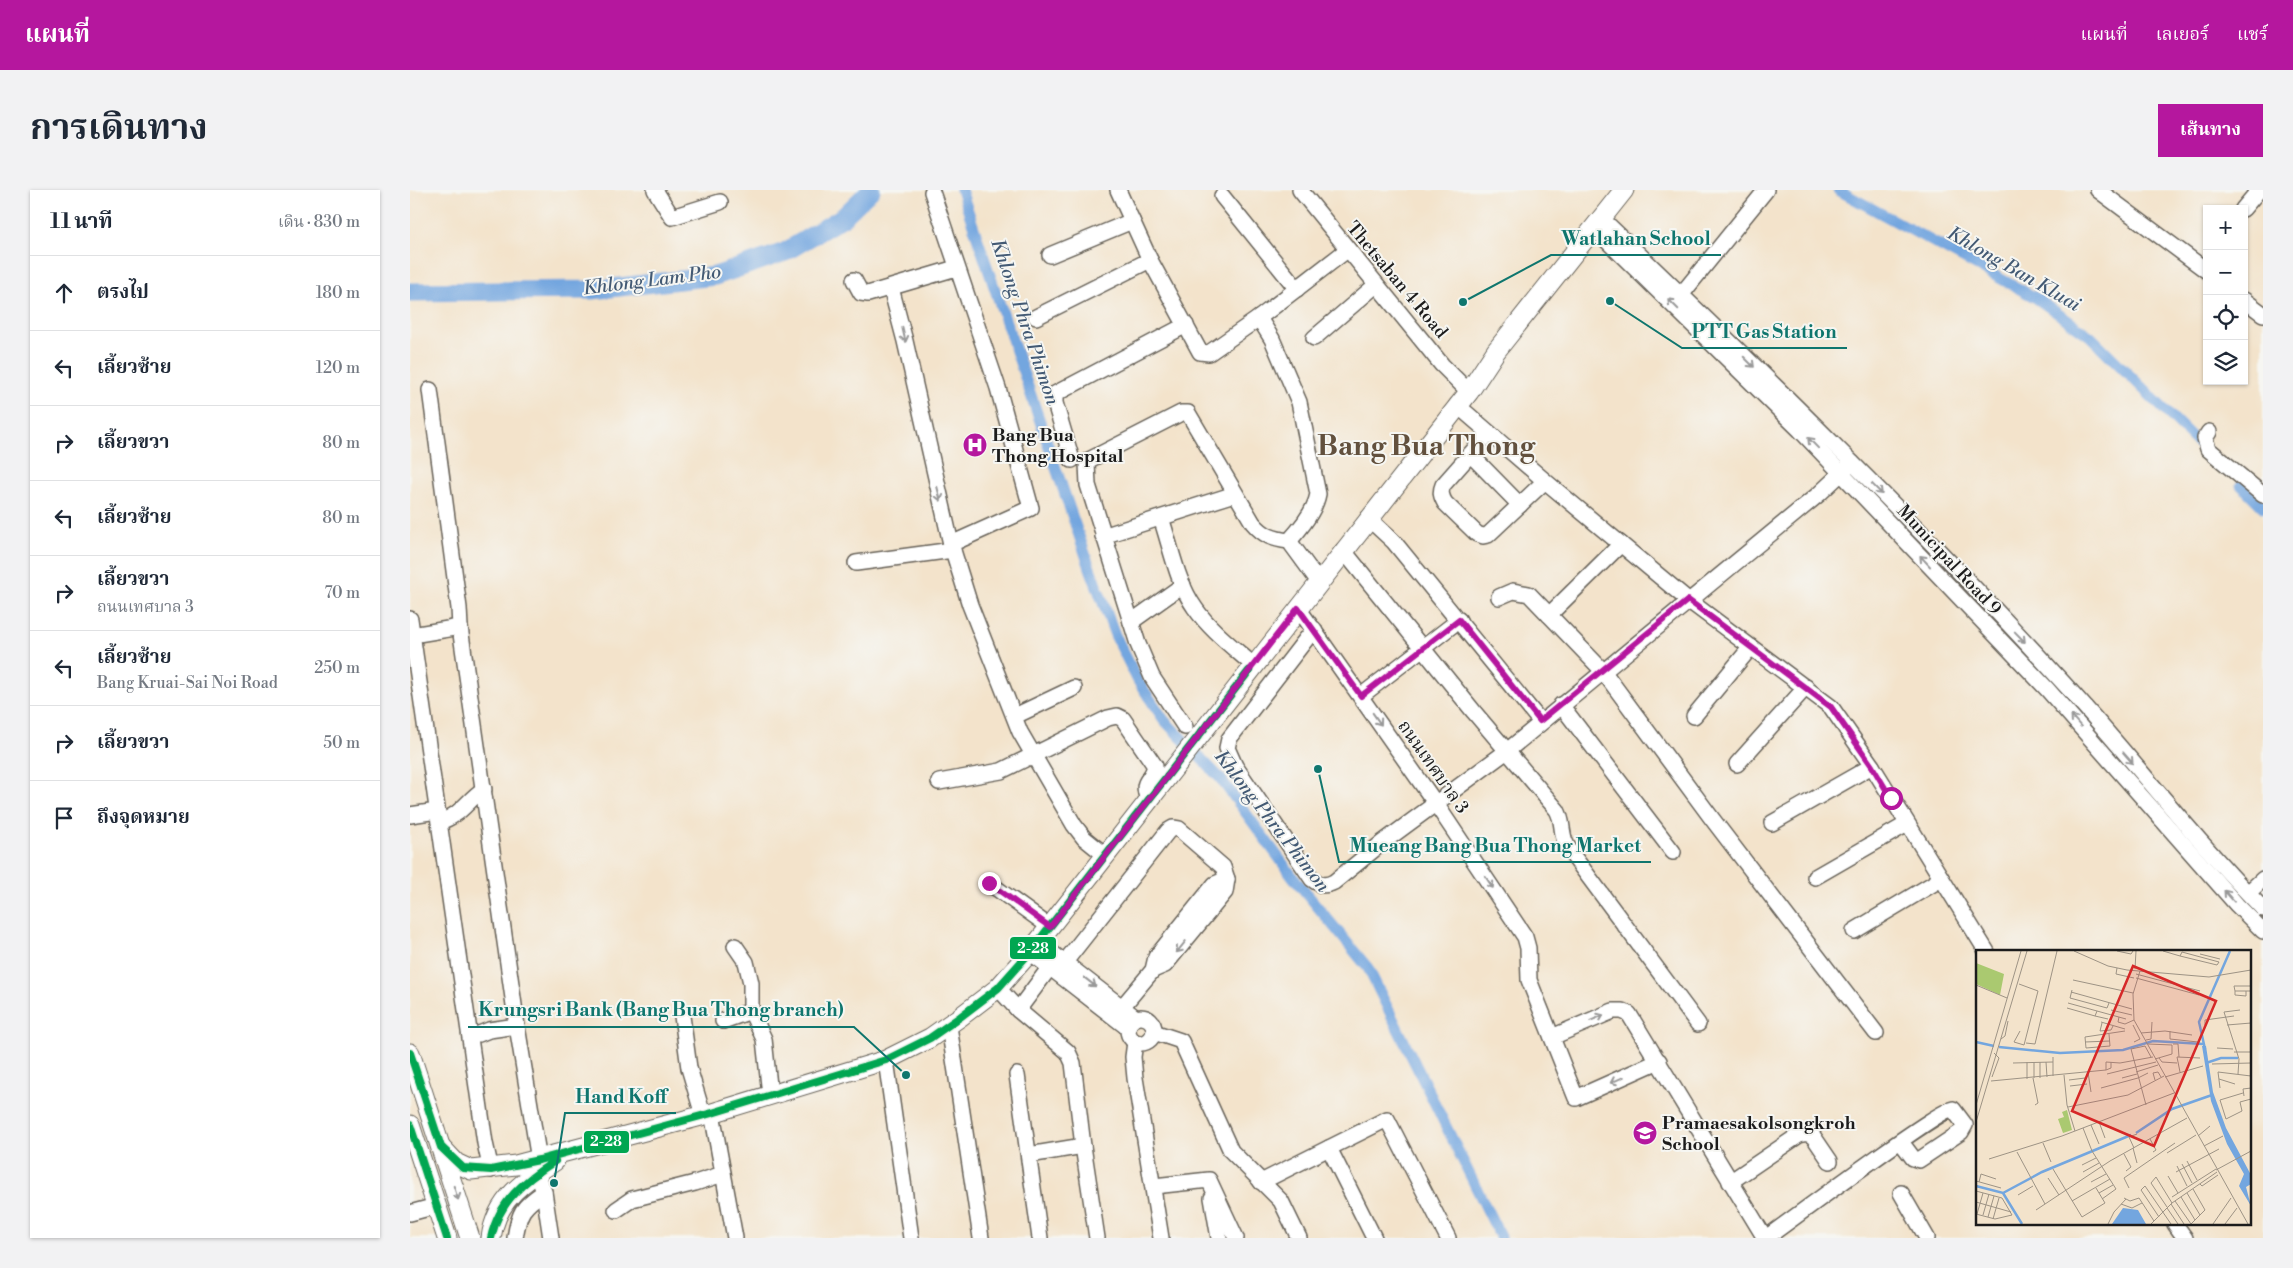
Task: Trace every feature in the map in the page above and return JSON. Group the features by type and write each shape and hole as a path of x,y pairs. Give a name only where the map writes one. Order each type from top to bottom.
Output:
{"main road":[{"path":"441,1147 456,1163 463,1168 471,1170 538,1166 571,1151 708,1114 886,1060 930,1038 949,1026 998,988 1050,927 1463,398 1496,351 1624,190"},
{"path":"410,1053 470,1238"},
{"path":"410,1125 447,1238"},
{"path":"490,1238 494,1222 505,1200 538,1166"}],"street":[{"path":"655,190 672,217 720,202"},
{"path":"1118,190 1150,260 1200,352 1207,354 1259,318 1347,250"},
{"name":"Thetsaban 4 Road","path":"1300,190 1442,365 1489,433 1688,600 1831,707 1872,766 1906,824 1986,950"},
{"path":"1681,295 1766,190"},
{"path":"2098,190 2203,262"},
{"path":"2246,205 2259,190"},
{"path":"856,563 952,547 1031,508 998,388 956,268 932,192"},
{"path":"1222,196 1297,289"},
{"path":"1050,255 1132,221"},
{"name":"Municipal Road 9","path":"1598,223 1681,295 1847,469 2047,689 2237,905 2263,931"},
{"name":"Municipal Road 9","path":"1598,223 1774,403 1847,469 2057,675 2263,909"},
{"path":"1036,317 1150,260"},
{"path":"854,280 863,294 891,288 956,268"},
{"path":"1314,338 1376,284"},
{"path":"891,288 952,547 970,605 1020,732 1074,825 1084,838 1106,855"},
{"path":"2248,303 2263,314"},
{"path":"1259,318 1272,339 1299,402 1318,494 1317,500 1300,528 1289,541"},
{"path":"1072,460 1055,403 1055,394 1186,325"},
{"path":"430,390 460,627 516,1026 551,1238"},
{"path":"1185,727 1152,677 1131,622 1088,485 1087,463 1089,460 1181,413 1191,415 1235,494 1261,533 1271,538 1289,541 1319,582"},
{"path":"2209,432 2205,438 2208,450 2263,495"},
{"path":"1489,433 1444,484 1441,496 1445,503 1477,534 1488,535 1545,481"},
{"path":"1471,455 1520,505"},
{"path":"1314,629 1229,739 1227,748 1235,766 1312,879 1326,886 1334,882 1382,843 1507,751 1540,721 1847,469"},
{"path":"1104,536 1235,494"},
{"path":"1161,518 1183,585 1194,607 1204,619 1253,665"},
{"path":"1368,518 1394,542 1540,721"},
{"path":"1549,615 1621,544"},
{"path":"1344,550 1557,810 1563,825 1562,834 1574,857 1698,1024"},
{"path":"1131,622 1183,585"},
{"path":"1499,597 1513,590 1529,594 1603,670 1713,820 1876,1033"},
{"name":"ถนนเทศบาล 3","path":"1298,608 1436,804 1525,937 1529,980 1576,1098 1659,1061"},
{"path":"410,619 491,1170"},
{"path":"1361,696 1459,620"},
{"path":"412,635 460,627"},
{"path":"1694,716 1751,647"},
{"path":"1737,764 1806,687"},
{"path":"1015,716 1074,688"},
{"path":"1560,705 1673,852"},
{"path":"939,782 1001,771 1108,718 1117,716 1123,720 1155,766 1145,782 1144,787 1148,800"},
{"path":"1772,823 1872,766"},
{"path":"410,815 438,816 458,814 471,798 484,789"},
{"path":"1815,877 1906,824"},
{"path":"1018,1010 1168,831 1173,828 1179,829 1220,863 1227,879 1215,884 1193,922 1156,957 1152,970 1122,1007"},
{"path":"1854,931 1941,879"},
{"path":"2248,893 2263,879"},
{"path":"989,883 1050,927"},
{"path":"735,946 746,962 751,983 751,1011 764,1039 770,1095"},
{"path":"1034,947 1132,1023"},
{"path":"1057,965 1122,1007 1132,1023 1130,1036 1135,1042 1133,1057 1135,1078 1161,1238"},
{"path":"998,988 1018,1010 1068,1052 1073,1062 1097,1238"},
{"path":"723,1020 751,1011"},
{"path":"1552,1037 1614,1011 1622,1011 1629,1014 1766,1238 1901,1142"},
{"path":"682,1016 689,1068 708,1114 723,1174 735,1238"},
{"path":"1132,1023 1143,1018 1150,1021 1154,1032"},
{"path":"480,1034 488,1030 516,1026"},
{"path":"949,1026 982,1238"},
{"path":"1135,1042 1147,1042 1154,1032"},
{"path":"1154,1032 1181,1041 1231,1151 1281,1201 1299,1238"},
{"path":"886,1060 911,1238"},
{"path":"1016,1075 1040,1238"},
{"path":"1261,1182 1387,1119 1448,1238"},
{"path":"1730,1182 1799,1135 1806,1133 1812,1136 1830,1161"},
{"path":"1029,1155 1084,1146"},
{"path":"1330,1148 1374,1238"},
{"path":"616,1210 632,1199 723,1174"},
{"path":"1154,1186 1209,1180"},
{"path":"1209,1180 1219,1238"},
{"path":"1209,1180 1236,1238"},
{"path":"515,1238 518,1218 523,1208 544,1192"},
{"path":"1901,1193 1927,1238"},
{"path":"410,1213 436,1206"},
{"path":"2176,1226 2185,1238"}],"waterway":[{"name":"Khlong Lam Pho","path":"410,292 593,290 715,276 785,252 843,217 871,190"},
{"name":"Khlong Phra Phimon","path":"961,190 1090,568 1115,635 1138,681 1164,720 1220,778 1293,877 1368,968 1501,1238"},
{"name":"Khlong Ban Kluai","path":"1838,190 2036,298 2090,336 2208,453"},
{"name":"Khlong Ban Kluai","path":"2241,485 2263,507"}],"transit line":[{"name":"2-28","path":"410,1053 441,1147 463,1168 491,1170 539,1160 712,1113 886,1060 930,1038 998,988 1030,952 1249,671"},
{"name":"2-28","path":"410,1125 447,1238"},
{"name":"2-28","path":"491,1238 500,1213 514,1193 533,1176 555,1161"}],"place":[{"name":"PTT Gas Station","path":"1610,301"},
{"name":"Watlahan School","path":"1463,302"},
{"name":"Bang Bua Thong Hospital","path":"975,445"},
{"name":"Mueang Bang Bua Thong Market","path":"1318,769"},
{"name":"Krungsri Bank (Bang Bua Thong branch)","path":"906,1075"},
{"name":"Pramaesakolsongkroh School","path":"1645,1133"},
{"name":"Hand Koff","path":"554,1183"}],"district":[{"name":"Bang Bua Thong","path":"1426,446"}],"route":[{"path":"989,883 1050,927 1298,608 1361,696 1459,620 1540,721 1688,600 1831,707 1872,766 1891,798"}]}
